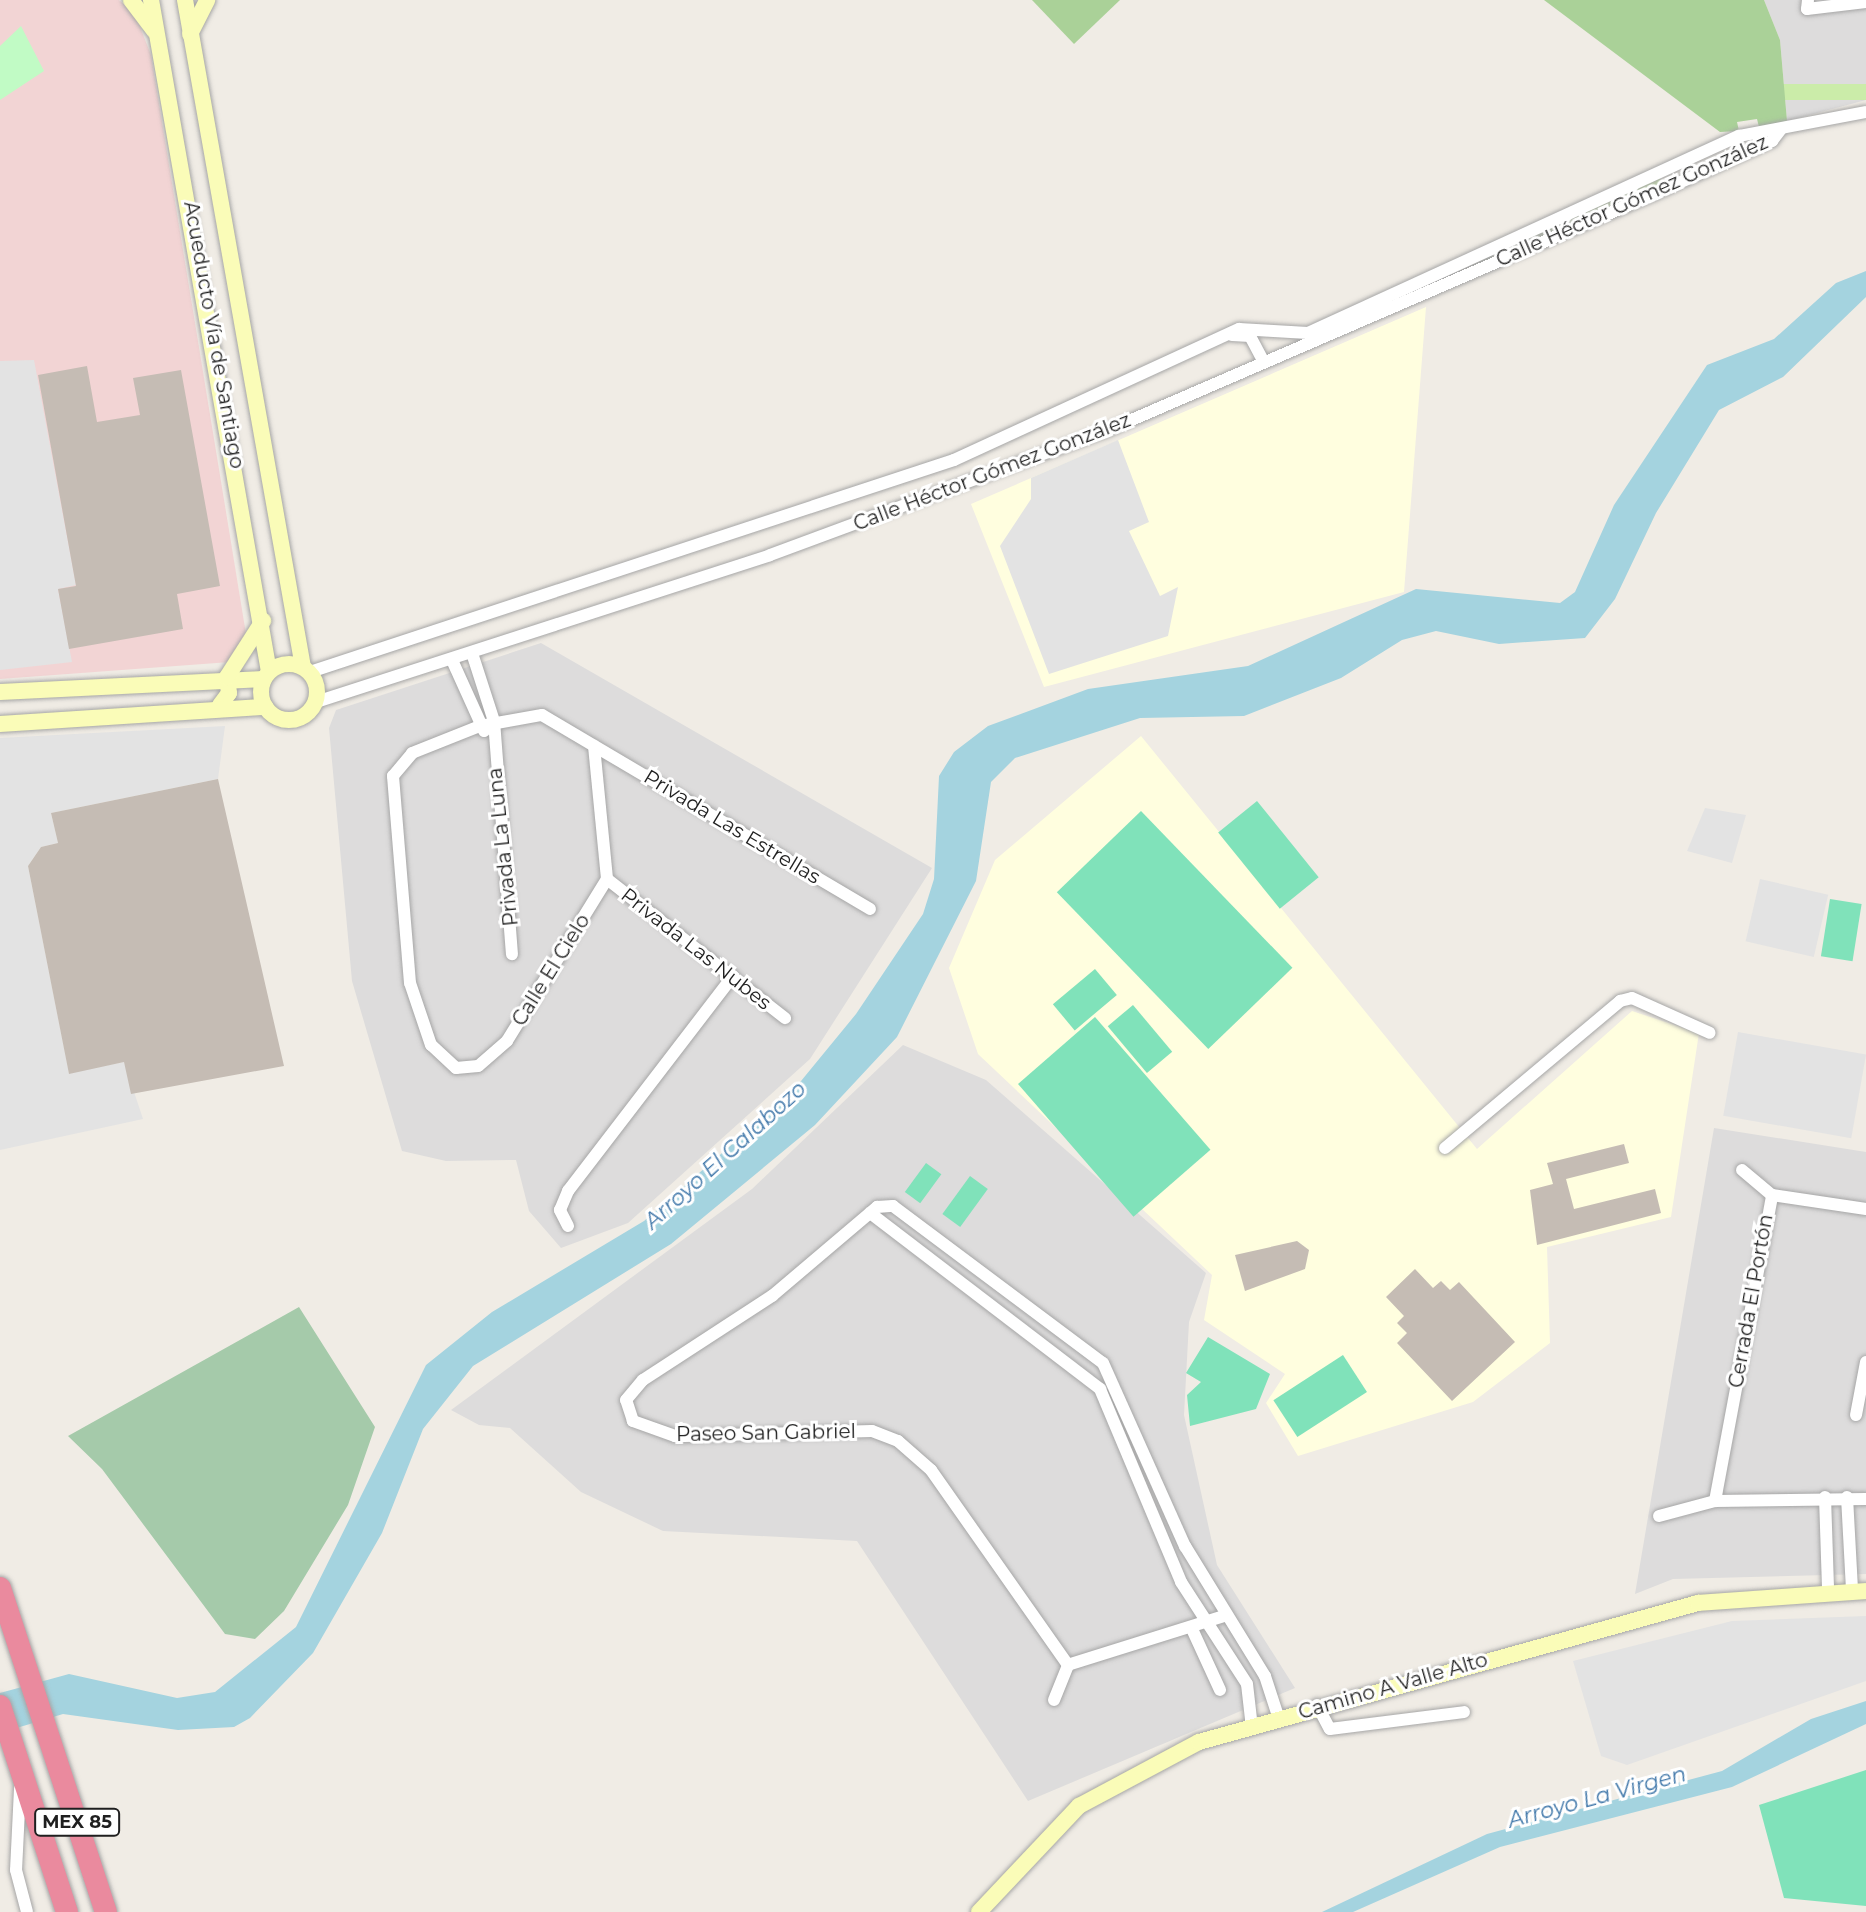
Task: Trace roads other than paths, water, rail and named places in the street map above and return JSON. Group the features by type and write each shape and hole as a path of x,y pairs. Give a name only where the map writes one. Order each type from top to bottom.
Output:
{"highway":[{"name":"MEX 85","path":"0,1588 106,1912"},
{"name":"MEX 85","path":"0,1706 67,1912"}],"street":[{"path":"131,0 160,40"},
{"name":"Acueducto Vía de Santiago","path":"151,0 265,615 267,676"},
{"name":"Acueducto Vía de Santiago","path":"185,0 306,669"},
{"path":"190,34 207,0"},
{"path":"1808,0 1807,9 1866,2"},
{"path":"1781,129 1866,112"},
{"name":"Calle Héctor Gómez González","path":"306,669 648,565 954,460 1247,326 1310,339 1663,169 1739,136 1781,129"},
{"name":"Calle Héctor Gómez González","path":"316,702 452,660 977,481 1670,186 1772,141 1781,129"},
{"path":"1663,169 1670,186"},
{"path":"1226,336 1250,336 1262,359"},
{"path":"648,565 658,590"},
{"path":"220,705 229,693 227,677 256,643 265,615"},
{"path":"472,653 494,721"},
{"name":"Privada La Luna","path":"452,660 480,726 492,739"},
{"path":"0,692 267,676 285,664 306,669 316,702 290,721 265,707 220,705 0,724"},
{"path":"265,707 267,676"},
{"path":"468,699 484,693"},
{"name":"Calle El Cielo","path":"594,746 533,713 494,721 412,753 393,776 402,941 436,1054 466,1070 507,1041 607,879"},
{"name":"Privada La Luna","path":"494,721 492,739 512,954"},
{"path":"594,746 607,879"},
{"name":"Privada Las Estrellas","path":"594,746 870,909"},
{"name":"Privada Las Nubes","path":"607,879 785,1018"},
{"path":"568,1226 560,1210 568,1191 733,976"},
{"path":"1445,1148 1620,1001 1632,998 1710,1033"},
{"path":"1742,1170 1772,1195"},
{"name":"Cerrada El Portón","path":"1715,1501 1772,1195 1866,1209"},
{"path":"870,1213 893,1206 1103,1363 1224,1616 1265,1676 1279,1719"},
{"path":"870,1213 1089,1376 1181,1582 1247,1684 1252,1728"},
{"name":"Paseo San Gabriel","path":"870,1213 772,1296 632,1389 627,1412 645,1428 675,1436 872,1431 898,1441 973,1526 1068,1665"},
{"path":"989,1302 1000,1287"},
{"path":"1856,1415 1866,1362"},
{"path":"1089,1376 1103,1363"},
{"path":"1825,1497 1828,1589"},
{"path":"1659,1516 1715,1501 1825,1497 1866,1499"},
{"path":"1847,1497 1859,1591"},
{"path":"1148,1504 1166,1498"},
{"name":"Camino A Valle Alto","path":"979,1912 1079,1806 1174,1752 1317,1705 1698,1603 1828,1589 1859,1591"},
{"path":"1054,1700 1068,1665 1208,1624 1224,1616"},
{"path":"1192,1629 1220,1690"},
{"path":"1247,1684 1265,1676"},
{"path":"1317,1705 1330,1729 1464,1712"},
{"path":"17,1759 16,1870 27,1912"}],"water":[{"name":"Arroyo El Calabozo","path":"1866,271 1866,297 1783,377 1719,410 1656,513 1615,599 1585,638 1499,644 1436,631 1402,640 1341,678 1244,716 1140,718 1015,758 991,782 976,881 897,1037 815,1125 671,1244 473,1366 423,1429 382,1533 313,1653 250,1718 234,1727 178,1730 63,1714 0,1733 0,1693 69,1674 177,1698 215,1692 296,1627 426,1365 492,1312 644,1221 792,1092 856,1014 923,914 934,879 939,776 954,752 988,726 1088,689 1248,666 1416,589 1560,603 1575,592 1614,505 1707,365 1774,339 1836,283"},
{"path":"1866,1701 1866,1724 1732,1787 1500,1847 1353,1912 1322,1912 1487,1834 1722,1771 1811,1719"}],"water label":[{"name":"Arroyo La Virgen","path":"1597,1797"}]}
